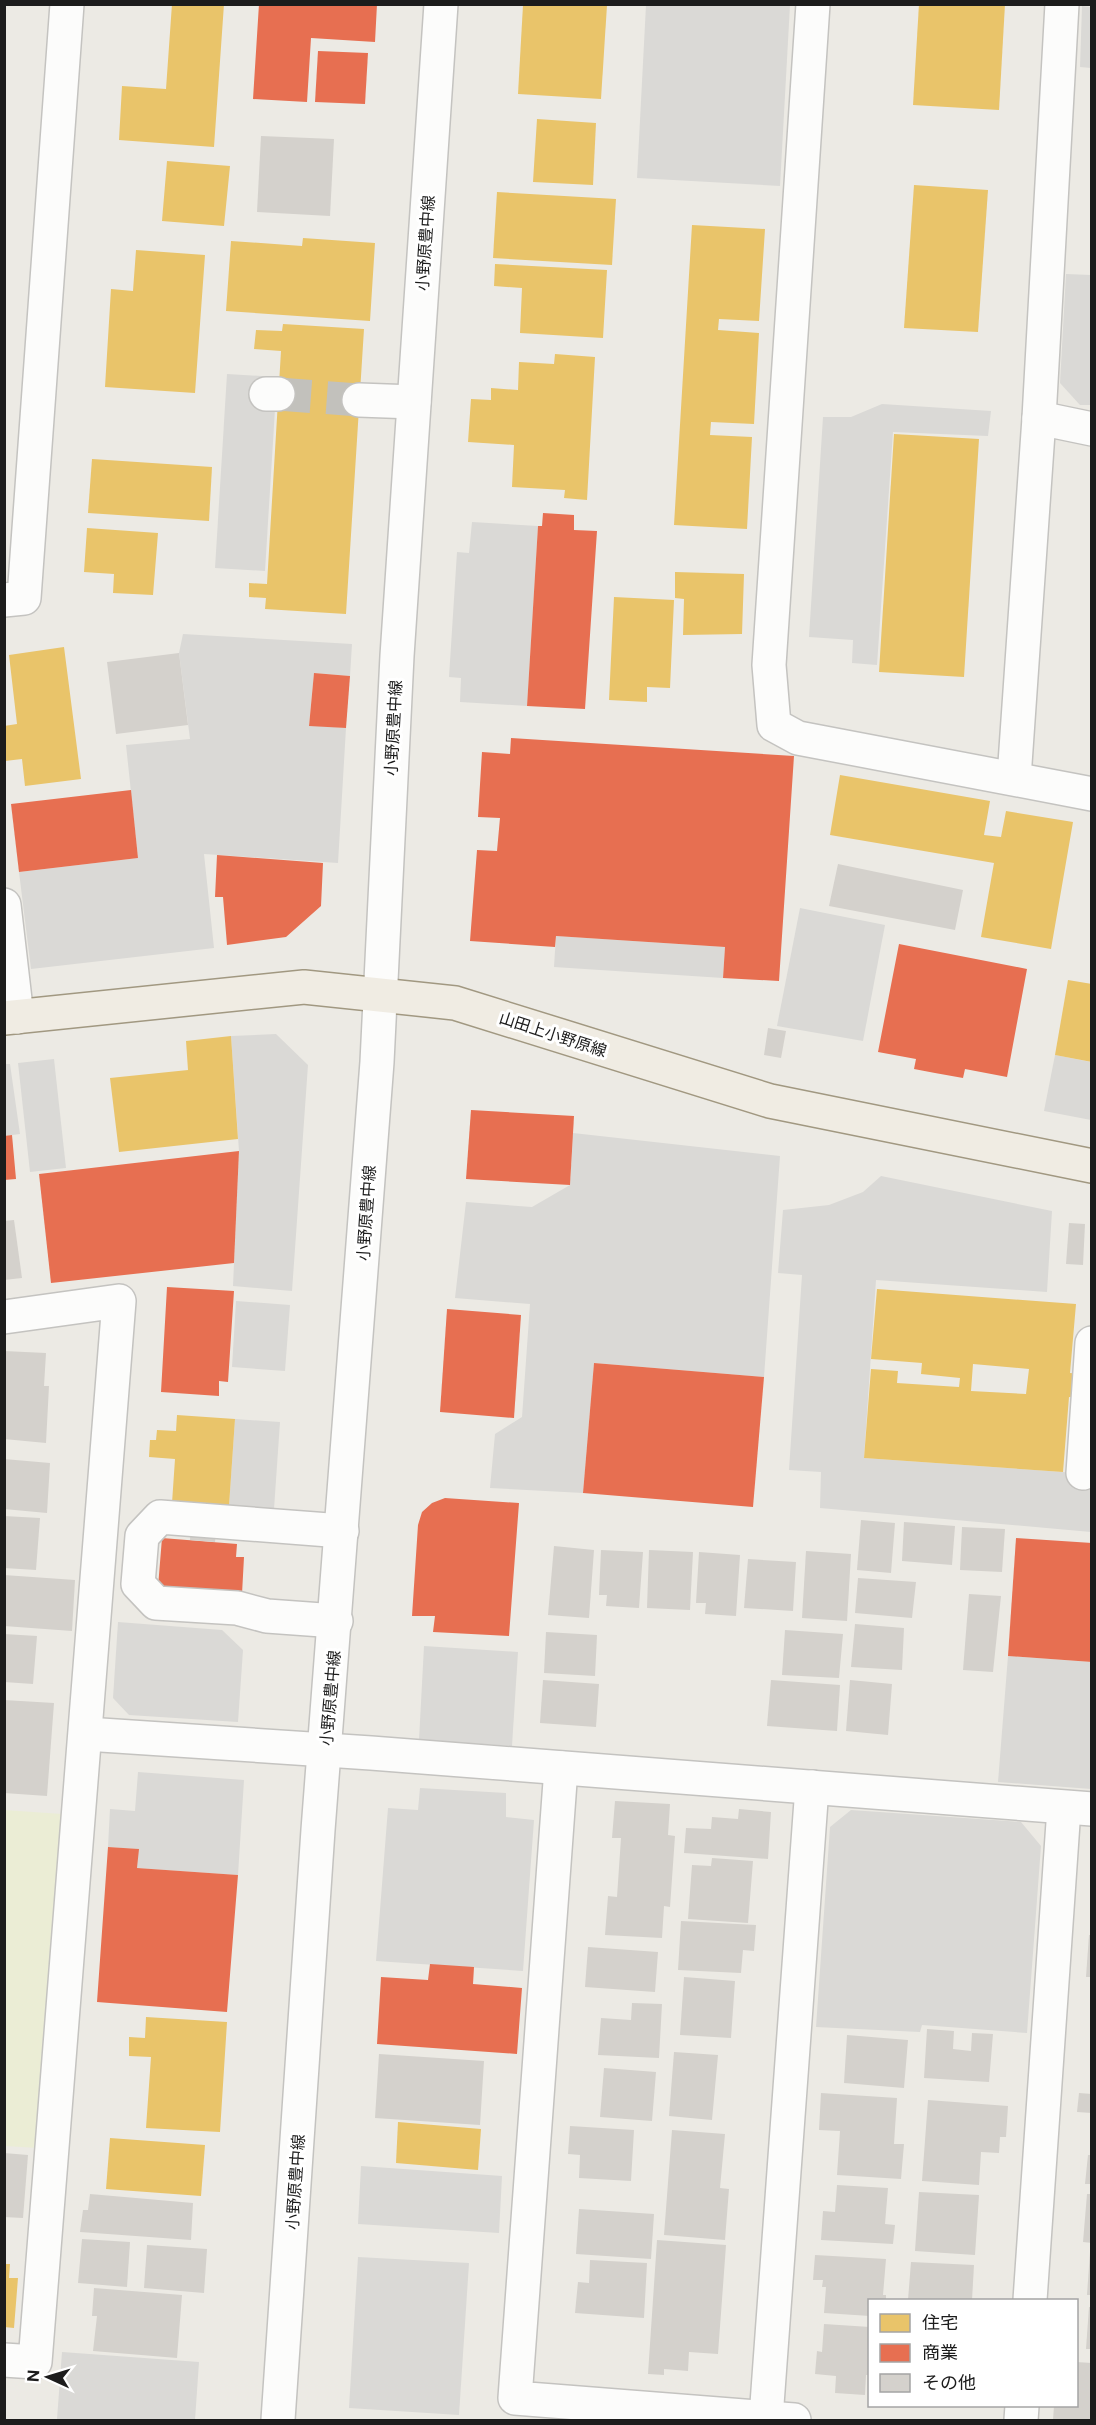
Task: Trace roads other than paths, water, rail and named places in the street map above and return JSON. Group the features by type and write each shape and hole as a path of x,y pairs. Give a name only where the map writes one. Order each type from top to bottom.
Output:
{"main road":[{"name":"山田上小野原線","path":"10,1017 304,987 455,1003 770,1101 1092,1166"}],"street":[{"path":"4,600 24,598 67,4"},
{"name":"小野原豊中線","path":"278,2421 380,995 397,656 441,4"},
{"path":"813,4 769,665 774,725 798,738 1092,794"},
{"path":"1014,778 1039,418 1062,4"},
{"path":"359,400 414,402"},
{"path":"1039,418 1092,429"},
{"path":"4,905 10,1017"},
{"path":"4,1317 119,1301 35,2362 4,2360"},
{"path":"1083,1473 1092,1343"},
{"path":"336,1622 267,1616 237,1608 156,1603 138,1584 142,1536 160,1517 342,1530"},
{"path":"86,1734 325,1750 1078,1808 1029,2299"},
{"path":"561,1768 515,2398 780,2419 812,1787"}],"tunnel":[{"path":"278,394 359,400"}]}
